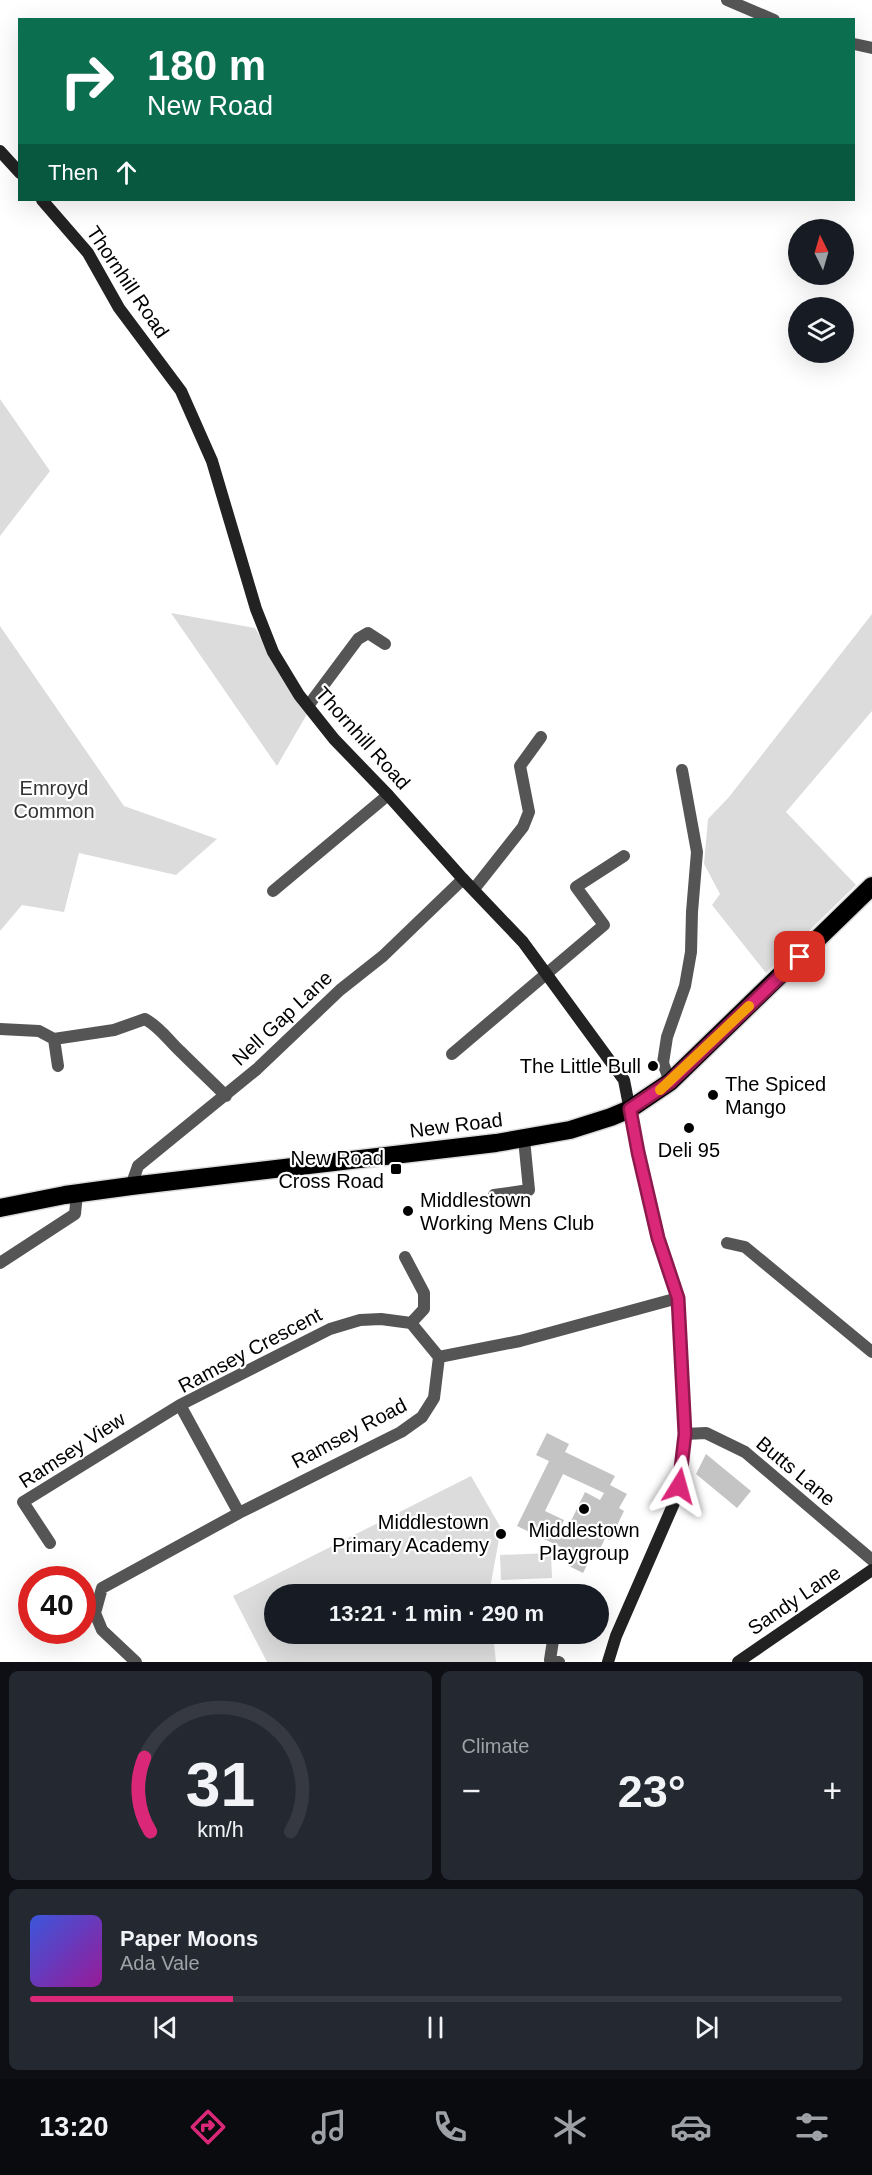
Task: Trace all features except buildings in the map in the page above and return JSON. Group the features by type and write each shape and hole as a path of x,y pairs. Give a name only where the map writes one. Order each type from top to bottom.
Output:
{"highway":[{"name":"New Road","path":"0,1208 130,1186 355,1161 524,1139 570,1130 630,1109 664,1086 872,886"}],"street":[{"path":"728,0 769,18"},
{"path":"855,44 872,48"},
{"path":"0,151 18,171"},
{"name":"Thornhill Road","path":"43,201 88,253 119,308 181,391 212,461 256,609 273,652 308,706 333,739 388,795 523,942 624,1080 658,1238 678,1298 685,1434 682,1468 674,1503 616,1636 608,1662"},
{"path":"308,706 358,639 368,633 385,644"},
{"path":"474,889 523,827 529,812 520,766 541,737"},
{"path":"664,1086 663,1063 667,1037 685,986 691,952 697,852 682,770"},
{"path":"273,891 388,795"},
{"path":"452,1054 604,925 576,887 624,856"},
{"name":"Nell Gap Lane","path":"130,1186 138,1166 258,1069 340,990 383,956 464,879"},
{"path":"0,1029 39,1031 54,1039 114,1030 145,1019 159,1027 226,1096"},
{"path":"54,1039 58,1066"},
{"path":"494,1195 529,1190 524,1139"},
{"path":"0,1263 75,1214 77,1194"},
{"path":"727,1243 745,1247 872,1352"},
{"path":"405,1257 424,1293 424,1310 411,1323 439,1357 520,1341 678,1298"},
{"name":"Ramsey Crescent","path":"238,1513 180,1405 330,1329 360,1320 381,1319 411,1323"},
{"name":"Ramsey Road","path":"136,1662 102,1630 95,1613 102,1588 238,1513 401,1432 422,1417 434,1398 439,1357"},
{"name":"Ramsey View","path":"50,1543 23,1502 180,1405"},
{"name":"Butts Lane","path":"685,1434 706,1433 745,1452 872,1560"},
{"name":"Sandy Lane","path":"738,1662 872,1570"},
{"path":"552,1644 550,1660 559,1662"}],"green space":[{"path":"0,399 50,471 0,536"},
{"path":"171,613 255,628 307,714 277,766"},
{"path":"872,614 872,711 786,812 856,885 766,973 712,905 720,894 704,864 708,819 729,797"},
{"name":"Emroyd Common","path":"0,626 124,806 217,839 176,875 79,853 64,912 22,905 0,931"},
{"path":"471,1476 501,1528 491,1584 264,1584 264,1644 494,1644 496,1662 267,1662 233,1596"},
{"path":"551,1553 552,1578 501,1580 500,1555"}],"slow traffic":[{"path":"660,1090 749,1006"}],"place":[{"name":"The Little Bull","path":"653,1066"},
{"name":"The Spiced Mango","path":"713,1095"},
{"name":"Deli 95","path":"689,1128"},
{"name":"New Road Cross Road","path":"396,1169"},
{"name":"Middlestown Working Mens Club","path":"408,1211"},
{"name":"Middlestown Playgroup","path":"584,1509"},
{"name":"Middlestown Primary Academy","path":"501,1534"}],"route":[{"path":"679,1486 685,1434 678,1298 658,1238 630,1109 670,1082 800,957"}]}
